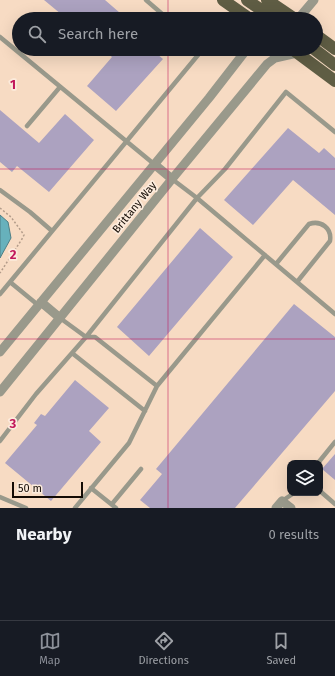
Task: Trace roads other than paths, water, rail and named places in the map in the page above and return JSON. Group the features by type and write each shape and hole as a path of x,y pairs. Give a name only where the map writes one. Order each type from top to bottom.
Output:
{"main road":[{"path":"223,0 240,12"},
{"path":"246,0 264,12"},
{"path":"267,0 285,12"},
{"path":"323,40 335,49"},
{"path":"301,56 335,81"},
{"path":"323,56 335,65"}],"street":[{"path":"304,12 314,0"},
{"name":"Brittany Way","path":"0,352 242,56"},
{"name":"Brittany Way","path":"0,392 267,64 280,56"},
{"path":"154,164 172,179"},
{"path":"40,304 60,318"},
{"path":"279,504 291,508"}],"lane":[{"path":"146,0 160,12"},
{"path":"0,37 12,47"},
{"path":"23,56 154,164"},
{"path":"0,294 197,56"},
{"path":"27,126 60,87"},
{"path":"0,441 36,394 86,337 197,198 225,169 286,92 335,132"},
{"path":"172,179 197,198 335,314"},
{"path":"0,190 30,212 52,231"},
{"path":"276,264 309,224 315,222 322,224 329,230 331,235 330,241 297,282"},
{"path":"75,508 130,443 157,386 265,255"},
{"path":"10,282 40,304"},
{"path":"60,318 86,337 95,337 157,386"},
{"path":"72,353 145,411"},
{"path":"320,460 335,442"},
{"path":"112,504 141,469"},
{"path":"91,488 116,508"},
{"path":"323,494 335,504"},
{"path":"279,504 290,496"},
{"path":"0,497 26,508"}],"water":[{"path":"0,215 8,222 11,238 0,258"}]}
